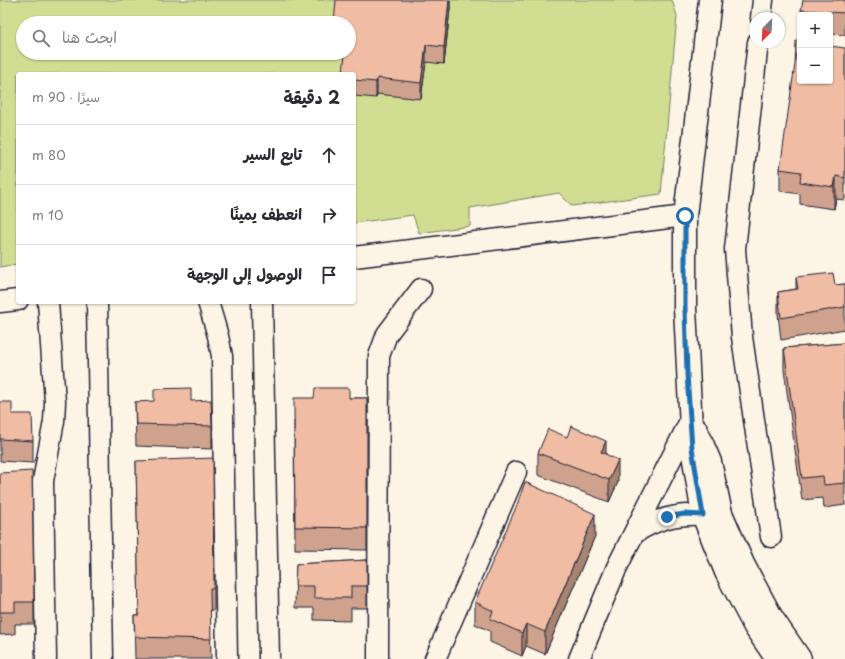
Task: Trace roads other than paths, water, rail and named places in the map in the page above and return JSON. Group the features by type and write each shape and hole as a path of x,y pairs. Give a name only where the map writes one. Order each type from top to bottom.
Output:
{"street":[{"path":"710,0 685,216 685,308 692,448 703,515 726,572 755,627 777,659"},
{"path":"762,12 763,0"},
{"path":"757,48 734,249 742,337 771,537"},
{"path":"356,257 685,216"},
{"path":"378,659 380,356 387,334 421,289"},
{"path":"0,302 16,300"},
{"path":"46,659 43,481 54,421 55,402 48,304"},
{"path":"97,304 103,659"},
{"path":"209,304 222,356 227,659"},
{"path":"262,304 269,659"},
{"path":"579,659 617,567 691,419"},
{"path":"691,419 707,453 721,514 743,564 772,618 800,659"},
{"path":"435,659 516,472"},
{"path":"635,532 650,523 667,517 684,514 703,515"}]}
